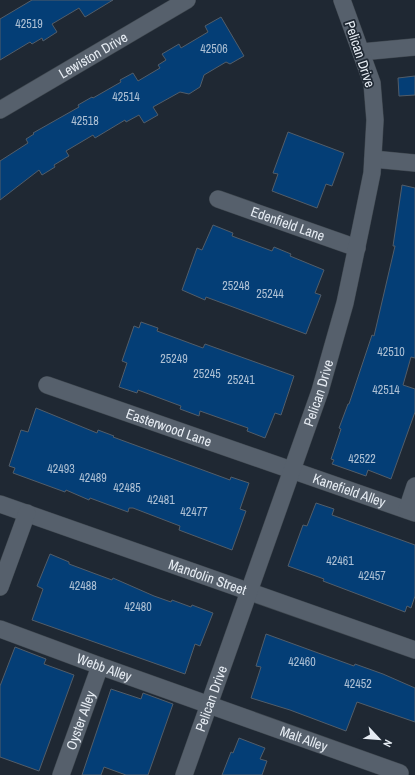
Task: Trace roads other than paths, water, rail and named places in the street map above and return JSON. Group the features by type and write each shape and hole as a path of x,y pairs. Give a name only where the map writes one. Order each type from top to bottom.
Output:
{"street":[{"name":"Lewiston Drive","path":"0,110 187,0"},
{"name":"Pelican Drive","path":"184,775 320,391 357,248 372,173 375,120 372,84 342,0"},
{"path":"361,52 415,46"},
{"path":"373,160 415,163"},
{"name":"Edenfield Lane","path":"218,199 357,248"},
{"name":"Easterwood Lane","path":"47,385 291,470"},
{"name":"Kanefield Alley","path":"291,470 411,511 415,486"},
{"name":"Mandolin Street","path":"0,504 415,650"},
{"path":"0,587 27,513"},
{"name":"Webb Alley","path":"0,629 209,705"},
{"name":"Oyster Alley","path":"61,775 100,666"},
{"name":"Malt Alley","path":"209,705 400,773"}]}
